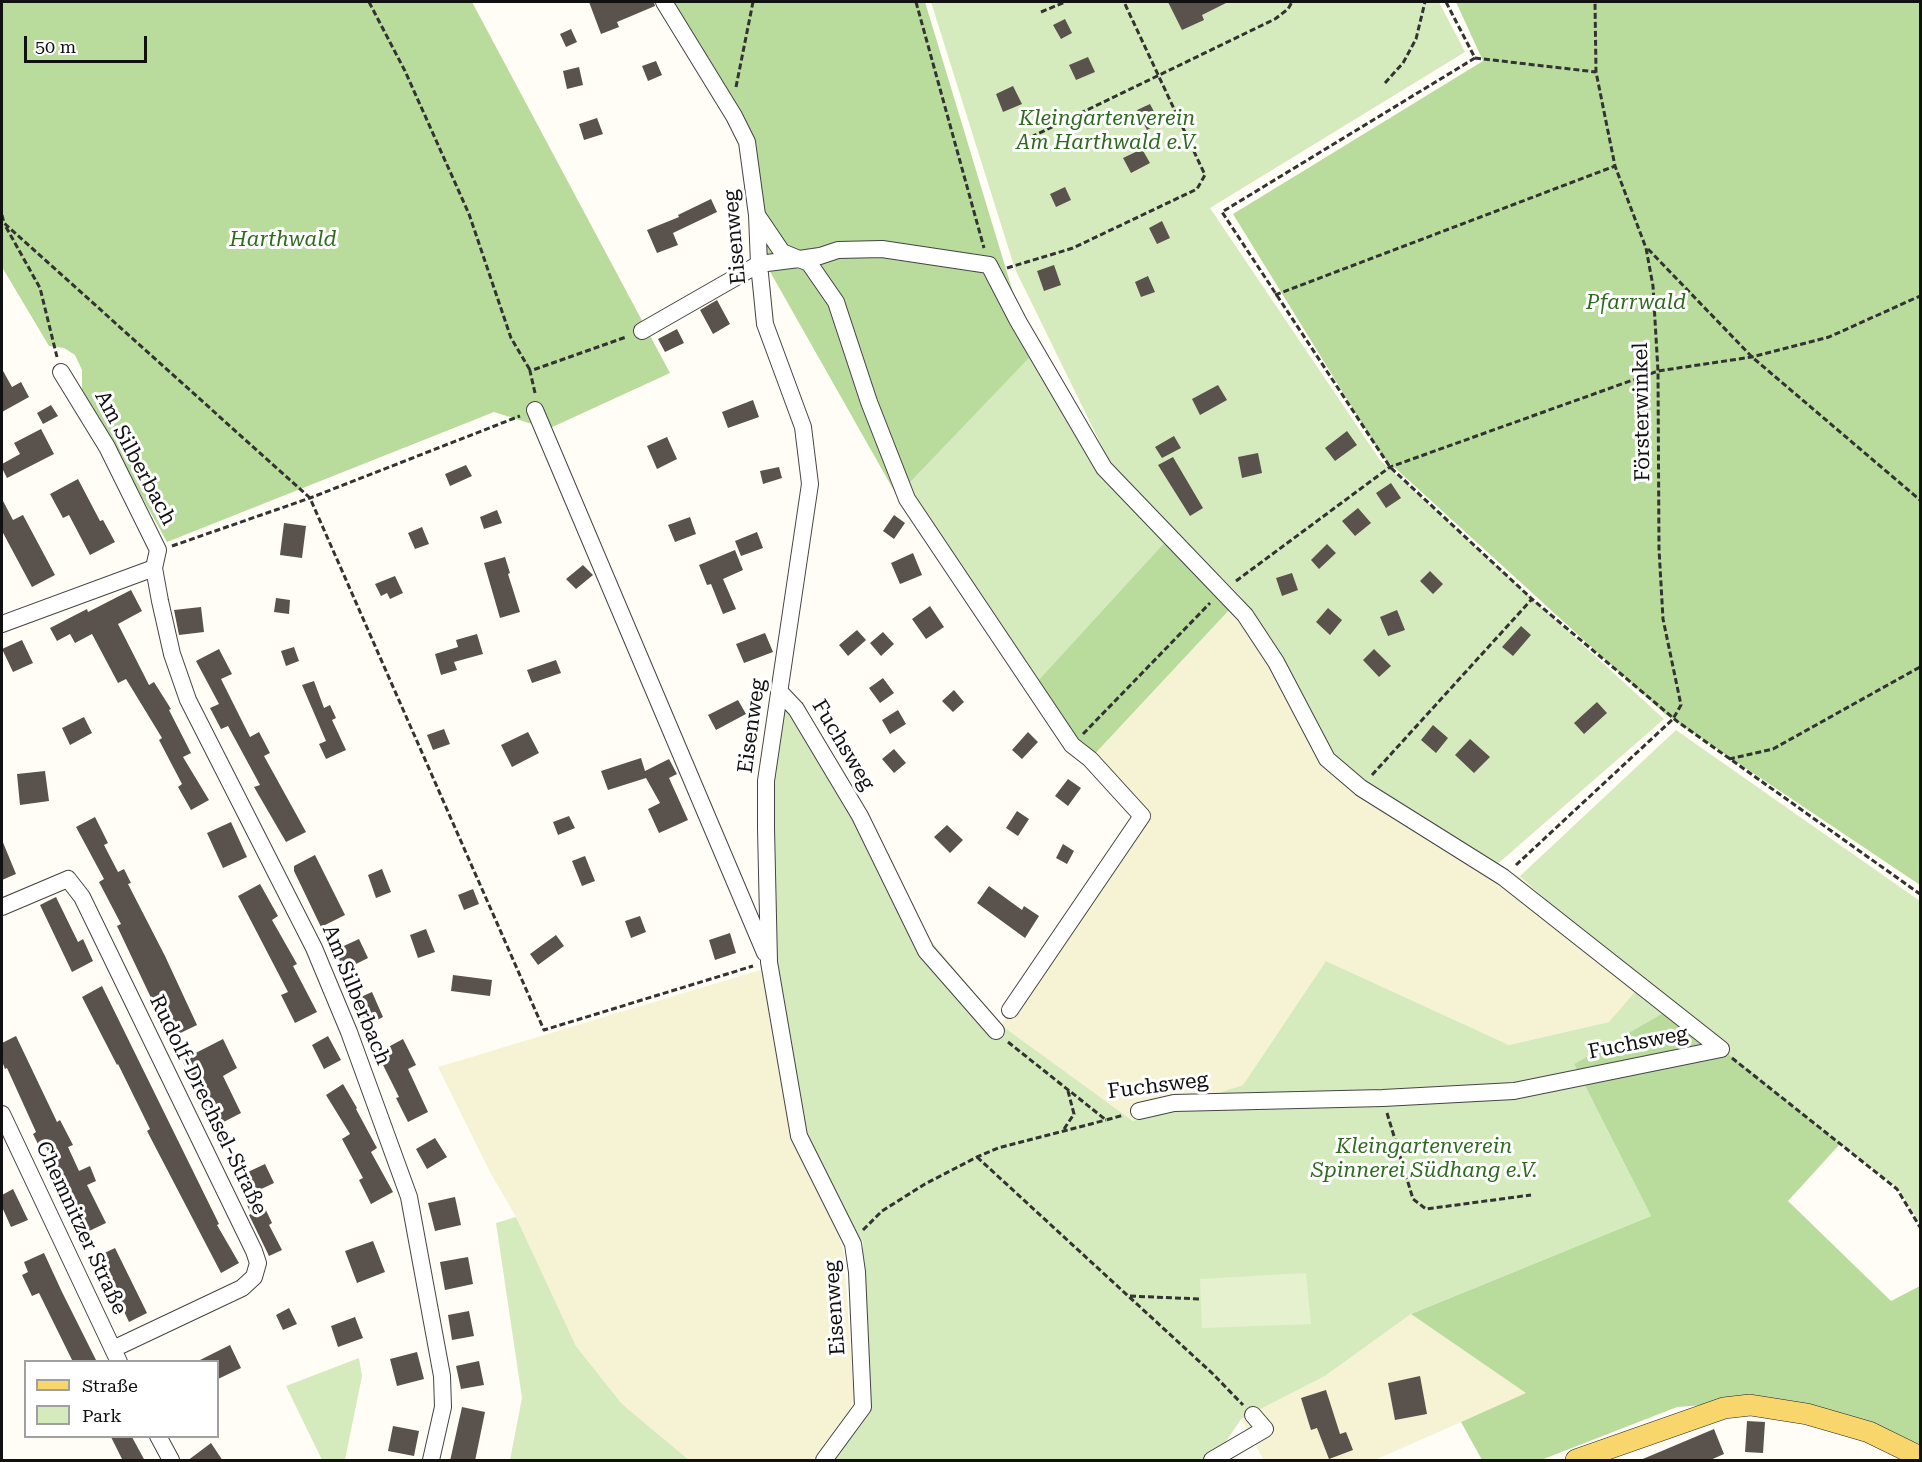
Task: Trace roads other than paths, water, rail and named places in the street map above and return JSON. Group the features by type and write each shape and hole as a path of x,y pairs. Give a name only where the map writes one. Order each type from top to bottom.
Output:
{"main road":[{"path":"1576,1461 1724,1408 1750,1405 1807,1414 1869,1432 1920,1457"}],"street":[{"name":"Eisenweg","path":"664,2 734,116 747,142 757,215 765,324 803,427 810,484 766,781 769,962 799,1136 853,1244 857,1272 863,1407 825,1461"},
{"path":"757,215 782,252 809,264 836,302 869,402 906,500 1072,745 1090,759 1142,816 1010,1010"},
{"name":"Fuchsweg","path":"799,259 838,250 882,249 991,268 1018,321 1104,468 1245,615 1276,662 1327,759 1361,788 1503,877 1721,1049 1514,1091 1383,1098 1174,1102 1139,1112"},
{"path":"642,330 759,264 799,259"},
{"name":"Am Silberbach","path":"61,372 107,447 158,550 154,568 172,654 188,700 314,948 349,1032 409,1197 442,1376 443,1407 431,1461"},
{"path":"535,410 769,962"},
{"path":"2,624 154,568"},
{"name":"Fuchsweg","path":"779,691 796,709 860,816 926,951 996,1031"},
{"name":"Rudolf-Drechsel-Straße","path":"2,908 68,879 82,897 258,1263 254,1277 242,1288 116,1355"},
{"name":"Chemnitzer Straße","path":"2,1113 116,1355"},
{"path":"1212,1461 1265,1429 1253,1415"},
{"path":"159,1438 171,1461"}],"park label":[{"name":"Kleingartenverein Am Harthwald e.V.","path":"1107,131"},
{"name":"Harthwald","path":"283,240"},
{"name":"Pfarrwald","path":"1636,303"},
{"name":"Kleingartenverein Spinnerei Südhang e.V.","path":"1424,1159"}]}
